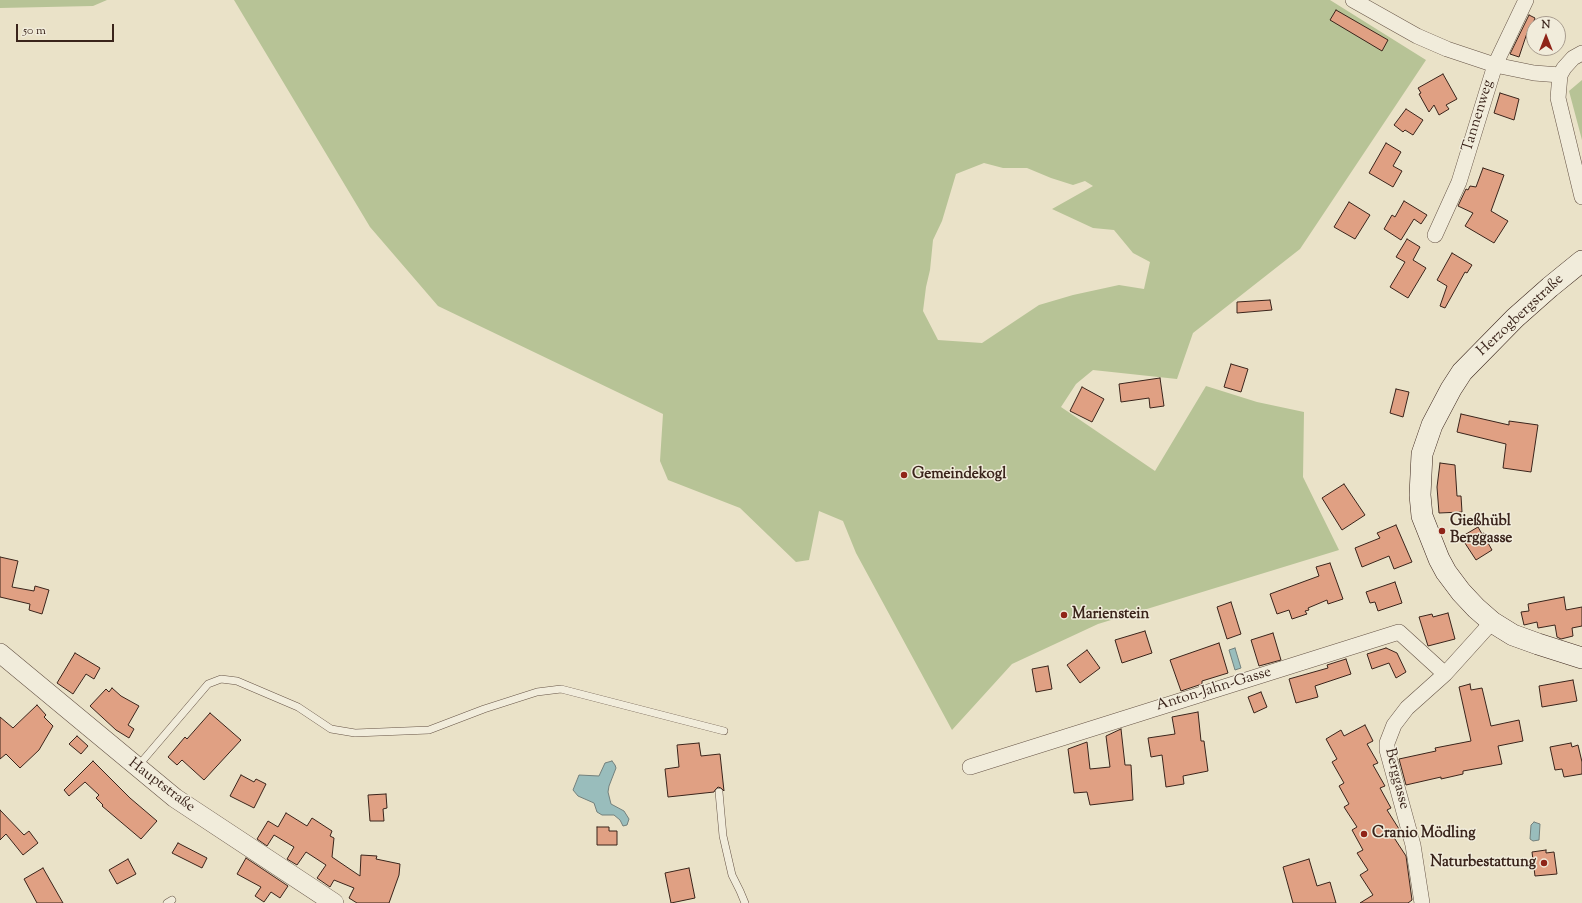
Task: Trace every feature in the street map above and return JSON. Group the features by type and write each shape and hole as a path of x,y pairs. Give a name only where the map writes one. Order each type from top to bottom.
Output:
{"main road":[{"name":"Herzogbergstraße","path":"1582,261 1515,318 1462,372 1451,389 1432,426 1422,454 1420,495 1422,516 1439,559 1446,572 1461,592 1476,608 1492,622 1514,635 1582,658"}],"street":[{"path":"1353,0 1417,36 1495,65 1534,73 1560,75"},
{"name":"Tannenweg","path":"1435,235 1459,182 1495,65 1526,0"},
{"path":"1582,53 1573,58 1560,75 1558,98 1582,197"},
{"name":"Berggasse","path":"1422,903 1413,845 1386,743 1394,725 1407,708 1446,674 1492,622"},
{"name":"Anton-Jahn-Gasse","path":"970,767 1399,632 1446,674"},
{"name":"Hauptstraße","path":"0,653 175,798 334,903"}],"lane":[{"path":"137,768 208,684 221,679 236,681 298,707 331,729 355,733 429,730 484,709 537,692 561,690 724,731"},
{"path":"719,792 724,836 732,875 745,903"}],"green space":[{"path":"0,0 107,0 93,6 0,8"},
{"path":"234,0 1330,0 1426,60 1300,249 1193,333 1177,379 1093,370 1076,384 1061,407 1155,471 1206,386 1257,402 1304,412 1303,477 1339,550 1098,624 1012,664 952,730 856,553 843,521 819,511 809,560 796,562 740,508 668,480 660,461 663,414 438,306 370,227","holes":["984,163 1003,168 1027,168 1073,185 1085,181 1093,186 1052,209 1093,228 1114,230 1133,253 1150,262 1144,289 1119,285 1073,295 1039,305 982,343 938,340 923,311 930,270 933,240 942,221 956,174"]},
{"path":"1582,80 1582,140 1569,91"}],"water":[{"path":"1235,648 1241,668 1235,670 1229,650"},
{"path":"612,761 616,768 608,792 611,804 624,811 629,819 627,825 623,826 620,820 614,815 602,815 597,812 594,803 578,796 573,790 579,775 599,776 605,763"},
{"path":"1534,822 1540,824 1539,840 1533,841 1530,839 1531,825"}],"building":[{"path":"1336,10 1388,40 1382,51 1330,20"},
{"path":"1526,21 1526,36 1519,57 1510,54"},
{"path":"1443,74 1457,99 1446,105 1449,109 1439,115 1434,105 1429,112 1419,94 1421,93 1418,88"},
{"path":"1500,93 1519,99 1514,120 1494,113"},
{"path":"1406,109 1423,120 1413,135 1405,130 1403,132 1394,125"},
{"path":"1386,143 1401,152 1393,166 1402,171 1393,187 1369,173"},
{"path":"1483,168 1504,175 1491,211 1508,221 1494,243 1465,226 1473,213 1458,206 1466,189 1468,190 1470,186 1476,187"},
{"path":"1404,201 1427,215 1421,224 1414,219 1401,240 1384,229 1392,215 1395,217"},
{"path":"1349,202 1370,215 1355,239 1334,227"},
{"path":"1407,239 1420,247 1413,260 1426,268 1408,298 1390,287 1405,262 1396,257"},
{"path":"1452,253 1472,265 1467,273 1465,272 1445,308 1440,306 1447,286 1437,280"},
{"path":"1270,300 1272,310 1237,313 1237,302"},
{"path":"1231,364 1248,369 1241,392 1224,387"},
{"path":"1160,378 1164,406 1150,408 1149,398 1121,402 1119,384"},
{"path":"1082,387 1104,399 1092,422 1070,411"},
{"path":"1396,389 1409,392 1403,417 1390,413"},
{"path":"1461,414 1509,425 1509,421 1538,425 1531,472 1503,468 1506,444 1457,432"},
{"path":"1440,463 1455,465 1457,496 1461,496 1462,512 1439,513 1437,487"},
{"path":"1344,484 1365,515 1342,530 1322,498"},
{"path":"1396,525 1412,562 1394,569 1389,556 1362,567 1355,548 1380,538 1377,533"},
{"path":"1478,527 1482,534 1484,533 1490,542 1488,543 1492,550 1476,560 1461,537"},
{"path":"0,557 18,561 12,587 34,591 35,586 49,590 42,614 29,610 30,604 0,597"},
{"path":"1330,563 1343,599 1328,604 1327,600 1308,608 1309,610 1305,611 1307,614 1292,619 1289,610 1277,614 1270,594 1319,576 1316,567"},
{"path":"1395,582 1402,603 1378,611 1375,602 1370,603 1366,592"},
{"path":"1564,597 1566,610 1582,607 1582,626 1572,628 1573,636 1561,639 1557,637 1555,625 1538,628 1537,622 1524,625 1521,612 1529,611 1528,604"},
{"path":"1231,602 1241,634 1227,639 1217,607"},
{"path":"1448,613 1455,639 1428,646 1419,617 1432,614 1433,617"},
{"path":"1145,631 1152,653 1122,663 1115,640"},
{"path":"1273,633 1281,660 1259,666 1251,640"},
{"path":"1219,643 1228,673 1202,681 1202,684 1181,691 1170,660"},
{"path":"1386,648 1397,653 1406,672 1396,678 1389,663 1372,669 1367,654"},
{"path":"1087,650 1100,668 1080,683 1067,665"},
{"path":"75,653 100,668 94,679 86,674 73,694 57,683"},
{"path":"1346,659 1351,674 1315,686 1318,697 1296,703 1289,679 1328,668 1327,665"},
{"path":"1048,666 1052,689 1036,692 1032,669"},
{"path":"1573,680 1577,701 1542,707 1539,686"},
{"path":"1470,684 1471,690 1482,688 1491,726 1519,720 1523,741 1498,746 1502,764 1463,771 1463,774 1441,779 1441,777 1406,785 1399,759 1436,751 1435,748 1471,741 1459,687"},
{"path":"112,688 121,696 139,706 128,725 134,729 129,738 116,730 90,706 106,689 109,692"},
{"path":"1261,692 1267,707 1254,713 1248,697"},
{"path":"37,705 46,715 44,717 53,726 39,750 20,768 6,754 0,759 0,717 13,728"},
{"path":"1198,712 1201,741 1204,741 1208,771 1183,776 1184,784 1166,787 1162,755 1151,757 1148,738 1175,734 1172,717"},
{"path":"210,713 241,740 204,780 182,760 177,765 168,757 185,737 187,739"},
{"path":"1365,725 1373,741 1367,744 1378,763 1373,765 1385,786 1380,788 1391,808 1387,810 1399,829 1391,833 1406,856 1412,900 1408,903 1360,903 1373,895 1360,875 1368,870 1357,853 1363,850 1352,830 1357,827 1344,807 1349,804 1339,786 1344,783 1332,762 1337,759 1326,739 1341,730 1344,736"},
{"path":"1121,729 1125,765 1131,765 1133,800 1090,805 1087,792 1074,793 1068,749 1087,742 1090,769 1110,767 1106,736"},
{"path":"77,736 88,746 81,754 69,744"},
{"path":"699,743 701,756 720,754 724,791 718,787 714,792 668,797 665,769 679,767 677,745"},
{"path":"1571,743 1572,747 1578,745 1582,762 1582,774 1564,777 1562,769 1555,770 1550,747"},
{"path":"93,761 130,798 157,821 141,839 102,806 103,805 96,798 99,795 85,782 69,796 64,790"},
{"path":"241,775 254,782 256,779 266,784 254,808 230,796"},
{"path":"386,794 387,808 383,809 384,821 370,821 368,795"},
{"path":"0,810 24,835 29,831 38,843 23,855 6,834 0,840"},
{"path":"286,813 307,826 312,818 332,831 330,836 334,838 332,857 360,876 361,855 377,856 376,859 400,864 399,875 389,903 357,903 349,898 354,888 334,880 330,887 317,878 326,865 306,852 297,865 287,859 294,847 274,835 267,846 257,839 268,821 278,827"},
{"path":"597,827 609,827 609,831 617,831 617,845 597,845"},
{"path":"178,843 207,858 202,868 172,853"},
{"name":"Naturbestattung","path":"1546,850 1546,853 1554,852 1557,874 1535,876 1532,852"},
{"path":"246,858 288,886 280,898 271,892 264,902 255,896 261,887 237,874"},
{"path":"128,859 136,874 117,884 109,870"},
{"path":"1309,859 1317,886 1330,882 1336,903 1293,903 1283,867"},
{"path":"43,868 63,903 37,903 24,879"},
{"path":"689,868 695,898 671,903 665,873"}],"place":[{"name":"Gemeindekogl","path":"904,475"},
{"name":"Gießhübl Berggasse","path":"1442,531"},
{"name":"Marienstein","path":"1064,615"},
{"name":"Cranio Mödling","path":"1364,834"},
{"name":"Naturbestattung","path":"1544,863"}]}
